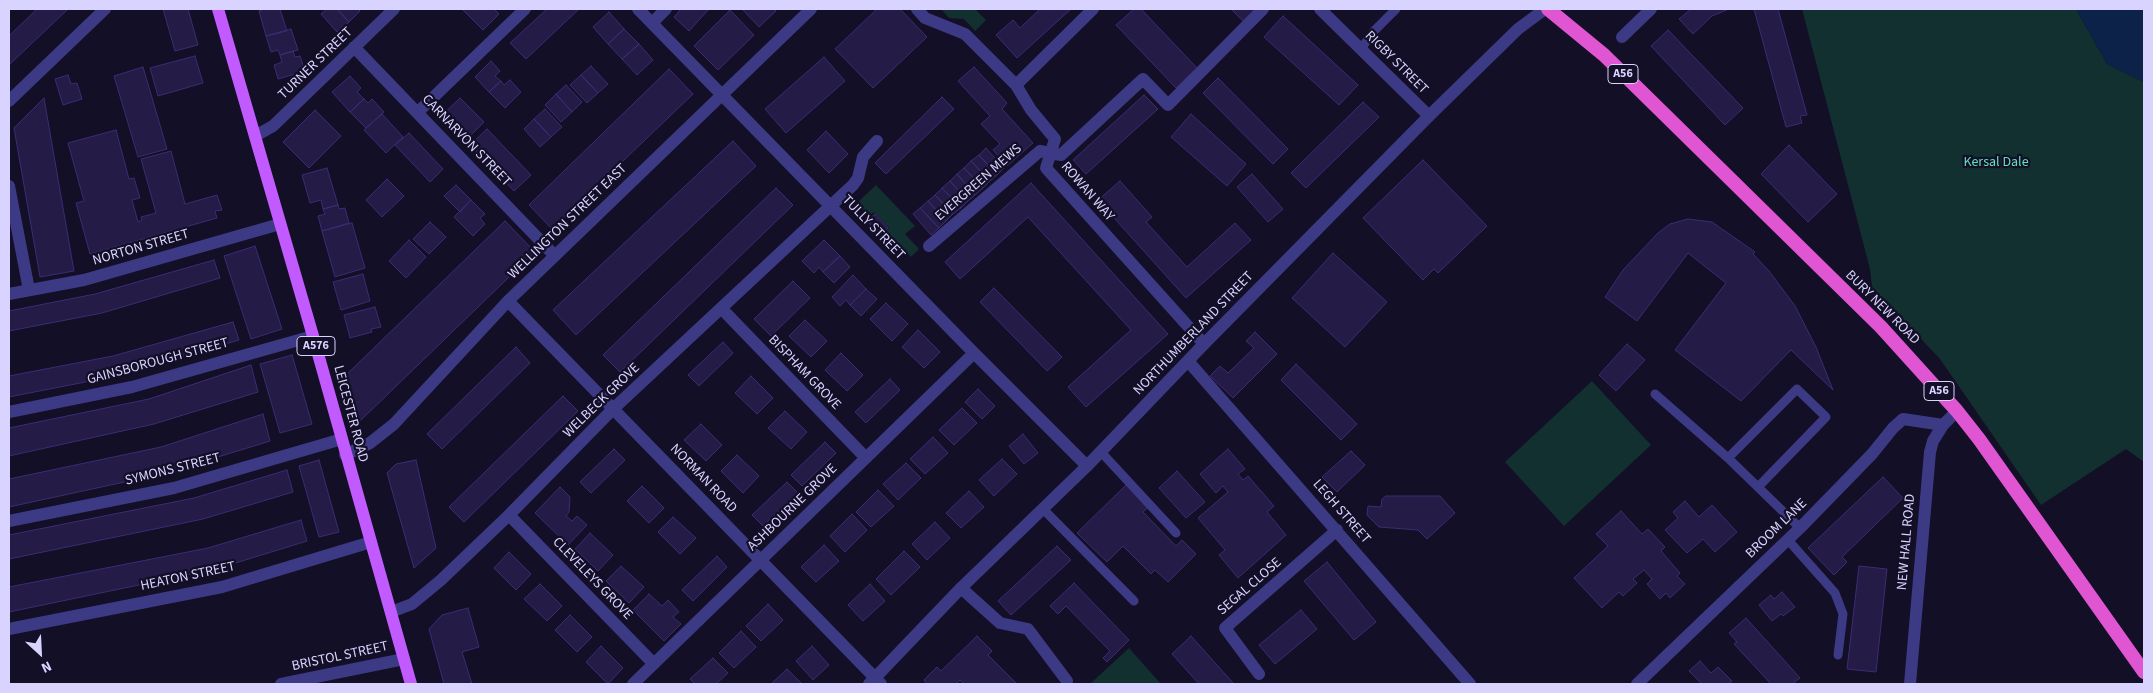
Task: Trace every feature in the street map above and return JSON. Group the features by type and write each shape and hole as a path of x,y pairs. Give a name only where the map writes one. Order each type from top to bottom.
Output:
{"highway":[{"name":"BURY NEW ROAD","path":"1546,9 1604,55 1881,327 1957,411 1979,439 2144,672"}],"main road":[{"name":"LEICESTER ROAD","path":"218,9 313,336 345,455 392,612 411,684"}],"street":[{"path":"9,101 105,9"},
{"name":"TURNER STREET","path":"255,136 273,126 394,9"},
{"path":"418,112 524,9"},
{"name":"TULLY STREET","path":"638,9 1087,466"},
{"path":"652,23 666,9"},
{"name":"WELLINGTON STREET EAST","path":"345,455 370,443 394,424 508,301 811,9"},
{"path":"916,9 925,18 965,34 1016,85 1093,9"},
{"path":"1051,153 1061,155 1143,79 1168,104 1263,9"},
{"name":"RIGBY STREET","path":"1320,9 1428,116"},
{"name":"NORTHUMBERLAND STREET","path":"875,682 961,588 1101,452 1204,344 1428,116 1518,28 1546,9"},
{"path":"1622,36 1651,9"},
{"name":"CARNARVON STREET","path":"354,47 555,256"},
{"name":"ROWAN WAY","path":"1016,85 1031,110 1055,139 1046,168 1204,344"},
{"name":"WELBECK GROVE","path":"392,612 412,604 441,580 614,410 853,185 858,178 863,157 877,140"},
{"name":"EVERGREEN MEWS","path":"929,246 1040,150 1051,153"},
{"path":"9,186 29,290"},
{"name":"NORTON STREET","path":"9,294 84,280 280,224"},
{"name":"NORMAN ROAD","path":"508,301 761,560 875,682"},
{"name":"BISPHAM GROVE","path":"721,308 866,458"},
{"name":"GAINSBOROUGH STREET","path":"9,412 132,387 313,336"},
{"name":"ASHBOURNE GROVE","path":"633,684 974,353"},
{"name":"LEGH STREET","path":"1188,361 1470,684"},
{"name":"NEW HALL ROAD","path":"1910,684 1930,452 1933,441 1943,425 1957,411"},
{"name":"BROOM LANE","path":"1637,684 1800,528 1872,454 1892,428 1903,419 1943,425"},
{"name":"SYMONS STREET","path":"9,521 174,488 342,439"},
{"name":"CLEVELEYS GROVE","path":"509,515 654,664"},
{"name":"SEGAL CLOSE","path":"1259,674 1224,628 1337,530"},
{"name":"HEATON STREET","path":"9,629 222,587 371,542"},
{"path":"961,588 1000,623 1028,629 1067,680"},
{"name":"BRISTOL STREET","path":"282,684 404,659"}],"lane":[{"path":"1361,49 1396,9"},
{"path":"1728,458 1797,389 1826,417 1759,486"},
{"path":"1655,394 1759,486 1800,528"},
{"path":"1101,452 1176,533"},
{"path":"1043,509 1134,601"},
{"path":"1788,540 1835,594 1843,614 1838,655"}],"green space":[{"path":"941,9 975,9 986,20 975,31 964,19 949,18"},
{"name":"Kersal Dale","path":"1802,9 2076,9 2107,64 2144,82 2144,462 2126,449 2041,505 1940,359 1872,287 1870,269"},
{"path":"876,185 915,226 905,234 919,249 911,257 886,231 889,228 874,212 869,216 857,203"},
{"path":"1592,381 1651,445 1564,526 1505,462"},
{"path":"1129,648 1161,684 1090,684"}],"water":[{"path":"2076,9 2144,9 2144,82 2107,64"}],"building":[{"path":"37,9 68,9 9,65 9,36"},
{"path":"163,9 188,9 198,45 175,51"},
{"path":"280,9 287,31 266,36 259,11"},
{"path":"327,9 337,9 349,22 337,32 321,14"},
{"path":"337,9 358,9 360,11 349,22"},
{"path":"462,9 494,9 499,14 483,30"},
{"path":"547,9 579,9 526,59 510,43"},
{"path":"681,9 709,9 689,31 674,17"},
{"path":"742,9 773,9 776,11 759,27"},
{"path":"877,9 900,9 927,37 873,88 835,49"},
{"path":"1040,9 1071,9 1017,58 996,35 1013,20 1020,28"},
{"path":"1134,9 1141,9 1197,68 1176,88 1116,25"},
{"path":"1231,9 1258,9 1244,22"},
{"path":"1691,9 1729,9 1712,16 1693,34 1679,19"},
{"path":"1754,9 1778,9 1807,115 1800,116 1802,123 1786,127"},
{"path":"730,10 754,35 718,70 694,46"},
{"path":"609,12 624,29 608,44 593,27"},
{"path":"1283,16 1358,85 1339,105 1264,37"},
{"path":"291,29 298,50 280,55 278,50 271,52 266,36"},
{"path":"624,29 639,44 622,59 608,44"},
{"path":"1668,30 1743,108 1725,125 1651,46"},
{"path":"639,44 653,60 637,75 622,59"},
{"path":"293,51 295,57 300,56 305,71 278,79 274,65 282,62 280,55"},
{"path":"195,56 203,83 158,96 150,68"},
{"path":"824,57 845,81 786,133 765,109"},
{"path":"491,61 500,71 495,76 501,81 489,92 475,77"},
{"path":"591,66 608,84 598,93 581,75"},
{"path":"143,67 167,149 138,157 114,76"},
{"path":"974,67 1007,103 1002,109 1033,143 1007,166 993,150 1000,144 981,124 990,116 958,81"},
{"path":"669,69 693,94 552,229 529,205"},
{"path":"68,75 71,84 77,83 82,99 63,105 55,79"},
{"path":"581,75 598,93 587,103 570,85"},
{"path":"350,76 361,88 357,92 364,99 350,112 332,92"},
{"path":"1218,78 1288,149 1273,164 1203,93"},
{"path":"510,80 521,92 505,108 489,92 501,81 504,85"},
{"path":"566,85 582,102 572,112 556,94"},
{"path":"556,94 572,112 561,122 545,105"},
{"path":"1144,95 1158,109 1086,174 1073,160"},
{"path":"942,97 954,109 886,174 875,163"},
{"path":"44,98 74,271 40,277 14,128"},
{"path":"460,98 484,122 466,140 442,115"},
{"path":"364,99 368,103 372,99 384,112 366,128 350,112"},
{"path":"1363,102 1379,117 1306,188 1291,173"},
{"path":"545,109 562,127 551,137 534,119"},
{"path":"315,110 341,136 309,168 283,142"},
{"path":"382,114 403,137 386,153 364,130"},
{"path":"1191,114 1246,164 1227,186 1171,137"},
{"path":"534,119 551,137 540,147 524,129"},
{"path":"487,129 531,175 514,191 470,145"},
{"path":"116,130 129,179 134,178 140,198 132,200 138,222 142,220 141,217 156,213 141,159 171,151 185,204 217,195 222,210 215,211 217,218 90,254 76,203 84,201 68,143"},
{"path":"826,131 848,154 829,173 807,150"},
{"path":"409,133 443,169 430,182 395,145"},
{"path":"733,141 756,166 576,335 553,310"},
{"path":"1789,145 1837,194 1808,222 1761,174"},
{"path":"986,148 1004,168 997,175 979,155"},
{"path":"979,155 997,175 990,181 971,161"},
{"path":"1423,160 1487,226 1438,273 1434,269 1423,280 1363,218"},
{"path":"971,161 990,181 983,188 964,168"},
{"path":"327,168 338,205 323,209 321,200 310,203 302,175"},
{"path":"964,168 983,188 975,195 957,174"},
{"path":"957,174 975,195 968,201 950,181"},
{"path":"1252,174 1283,209 1268,222 1237,187"},
{"path":"387,179 404,196 382,217 366,200"},
{"path":"950,181 968,201 961,208 942,188"},
{"path":"1120,181 1152,217 1146,222 1187,267 1235,223 1251,240 1186,298 1098,200"},
{"path":"1031,183 1168,334 1086,407 1068,387 1131,330 1028,217 960,279 945,262"},
{"path":"456,185 471,200 460,212 444,196"},
{"path":"776,188 793,205 620,372 603,355"},
{"path":"942,188 961,208 953,214 935,195"},
{"path":"935,195 953,214 946,221 928,201"},
{"path":"471,200 485,214 480,218 485,224 473,236 454,217"},
{"path":"928,201 946,221 939,228 920,208"},
{"path":"338,205 339,209 345,208 349,223 322,231 318,216 325,214 323,209"},
{"path":"920,208 939,228 931,235 913,214"},
{"path":"875,214 888,228 880,235 867,221"},
{"path":"1688,219 1712,222 1755,252 1753,254 1769,271 1795,306 1816,347 1833,390 1791,350 1741,401 1675,350 1726,283 1688,253 1637,321 1605,297 1623,270 1658,233 1670,224"},
{"path":"505,221 535,252 360,421 345,376"},
{"path":"430,222 446,237 429,254 413,239"},
{"path":"352,223 365,268 335,277 322,231"},
{"path":"409,240 426,257 406,278 389,261"},
{"path":"824,240 840,256 823,272 819,267 814,273 802,261"},
{"path":"255,246 282,329 251,339 224,256"},
{"path":"1333,253 1387,302 1345,347 1292,298"},
{"path":"840,256 850,267 834,283 823,272"},
{"path":"214,260 220,278 102,313 9,331 9,311 95,294"},
{"path":"363,274 370,301 341,310 333,282"},
{"path":"853,275 866,289 850,305 846,300 840,306 832,297"},
{"path":"793,281 810,298 771,336 754,319"},
{"path":"994,288 1062,357 1047,371 980,302"},
{"path":"866,289 877,299 861,316 850,305"},
{"path":"886,303 908,324 892,341 870,319"},
{"path":"375,307 381,327 371,329 372,332 350,338 344,315"},
{"path":"805,320 827,341 811,357 789,336"},
{"path":"233,322 239,340 121,375 9,397 9,376 113,356"},
{"path":"918,330 940,352 924,368 902,347"},
{"path":"1255,332 1277,354 1233,398 1210,376 1220,366 1228,373 1254,348 1246,341"},
{"path":"723,342 733,353 699,386 688,375"},
{"path":"1627,344 1645,360 1616,391 1599,375"},
{"path":"516,347 530,363 442,449 427,434"},
{"path":"841,353 863,375 847,391 825,370"},
{"path":"292,355 312,424 280,433 260,364"},
{"path":"1296,364 1357,424 1341,440 1281,380"},
{"path":"251,365 258,392 154,424 9,456 9,428 149,399"},
{"path":"751,376 773,398 757,414 735,393"},
{"path":"890,379 900,390 866,423 855,412"},
{"path":"978,389 995,406 982,419 965,402"},
{"path":"563,396 578,411 464,522 449,507"},
{"path":"962,408 977,423 954,445 939,430"},
{"path":"785,411 807,432 791,449 768,428"},
{"path":"263,414 270,441 166,473 9,507 9,479 161,447"},
{"path":"701,424 722,445 706,461 684,440"},
{"path":"1023,434 1038,453 1024,464 1009,446"},
{"path":"933,437 948,453 925,474 910,459"},
{"path":"825,442 836,453 802,486 791,475"},
{"path":"614,449 625,460 591,493 580,482"},
{"path":"1228,449 1245,469 1238,474 1243,480 1248,476 1274,506 1267,512 1286,535 1238,578 1219,555 1225,550 1198,518 1228,492 1223,486 1216,493 1200,474"},
{"path":"1351,451 1365,465 1337,492 1322,477"},
{"path":"737,455 759,476 743,493 721,471"},
{"path":"1002,459 1017,474 994,496 979,480"},
{"path":"319,460 339,532 319,537 299,466"},
{"path":"416,460 436,548 414,568 387,473 396,464"},
{"path":"906,463 921,478 898,500 883,484"},
{"path":"287,470 293,492 203,519 9,559 9,535 194,498"},
{"path":"1177,471 1205,502 1186,518 1159,488"},
{"path":"1883,477 1903,498 1842,557 1847,562 1834,575 1808,548"},
{"path":"787,482 798,493 763,526 752,515"},
{"path":"1126,485 1148,507 1143,512 1176,546 1182,540 1196,554 1168,582 1155,570 1151,574 1123,546 1107,562 1077,533"},
{"path":"642,486 664,508 649,523 627,501"},
{"path":"560,487 570,497 569,512 566,516 572,521 577,516 587,525 568,545 535,513"},
{"path":"878,490 894,506 871,527 856,512"},
{"path":"969,491 984,507 961,528 946,513"},
{"path":"1386,496 1440,496 1455,513 1427,539 1418,530 1379,527 1367,515 1368,506 1381,507 1382,499"},
{"path":"1685,501 1699,517 1712,505 1737,532 1715,552 1703,539 1687,553 1665,530 1678,518 1673,512"},
{"path":"1621,511 1642,534 1648,529 1665,547 1661,551 1680,573 1677,576 1685,584 1670,598 1666,593 1660,599 1647,584 1652,579 1644,570 1633,579 1637,583 1623,596 1619,592 1602,608 1574,578 1608,546 1596,534"},
{"path":"852,514 867,530 845,552 830,536"},
{"path":"673,517 696,538 680,554 658,532"},
{"path":"301,520 307,541 216,569 9,612 9,587 208,548"},
{"path":"935,522 950,538 927,560 912,544"},
{"path":"590,533 613,555 598,571 575,549"},
{"path":"824,545 839,561 816,582 801,567"},
{"path":"1057,546 1071,560 1011,615 998,601"},
{"path":"904,551 920,567 891,595 876,579"},
{"path":"509,552 531,574 516,590 494,568"},
{"path":"717,556 727,567 693,601 682,590"},
{"path":"1327,562 1376,622 1354,640 1304,581"},
{"path":"621,566 644,587 629,603 606,581"},
{"path":"1859,566 1887,569 1876,672 1847,669"},
{"path":"1074,583 1129,640 1107,662 1103,658 1110,651 1066,606 1058,614 1050,606"},
{"path":"540,584 562,606 547,621 524,599"},
{"path":"870,584 885,601 863,621 848,605"},
{"path":"1782,592 1795,607 1772,621 1759,605 1771,595 1774,599"},
{"path":"649,594 662,606 668,600 679,612 673,617 681,624 664,641 633,610"},
{"path":"768,604 783,620 761,641 746,626"},
{"path":"468,608 479,647 462,652 472,684 444,684 429,629 442,615"},
{"path":"1301,610 1317,629 1275,664 1259,645"},
{"path":"570,615 592,637 577,652 555,630"},
{"path":"1746,618 1800,678 1792,684 1771,684 1734,644 1737,642 1729,633"},
{"path":"741,631 756,647 734,668 719,653"},
{"path":"977,636 992,651 988,655 1017,684 964,684 960,680 956,684 927,684 924,680 937,667 941,671"},
{"path":"1191,636 1234,684 1199,684 1172,654"},
{"path":"601,646 623,668 608,684 586,662"},
{"path":"812,646 829,665 813,680 796,661"},
{"path":"713,658 728,673 716,684 695,684 690,679"},
{"path":"1700,661 1711,673 1718,667 1732,681 1728,684 1702,684 1689,671"},
{"path":"787,669 802,684 771,684"}]}
